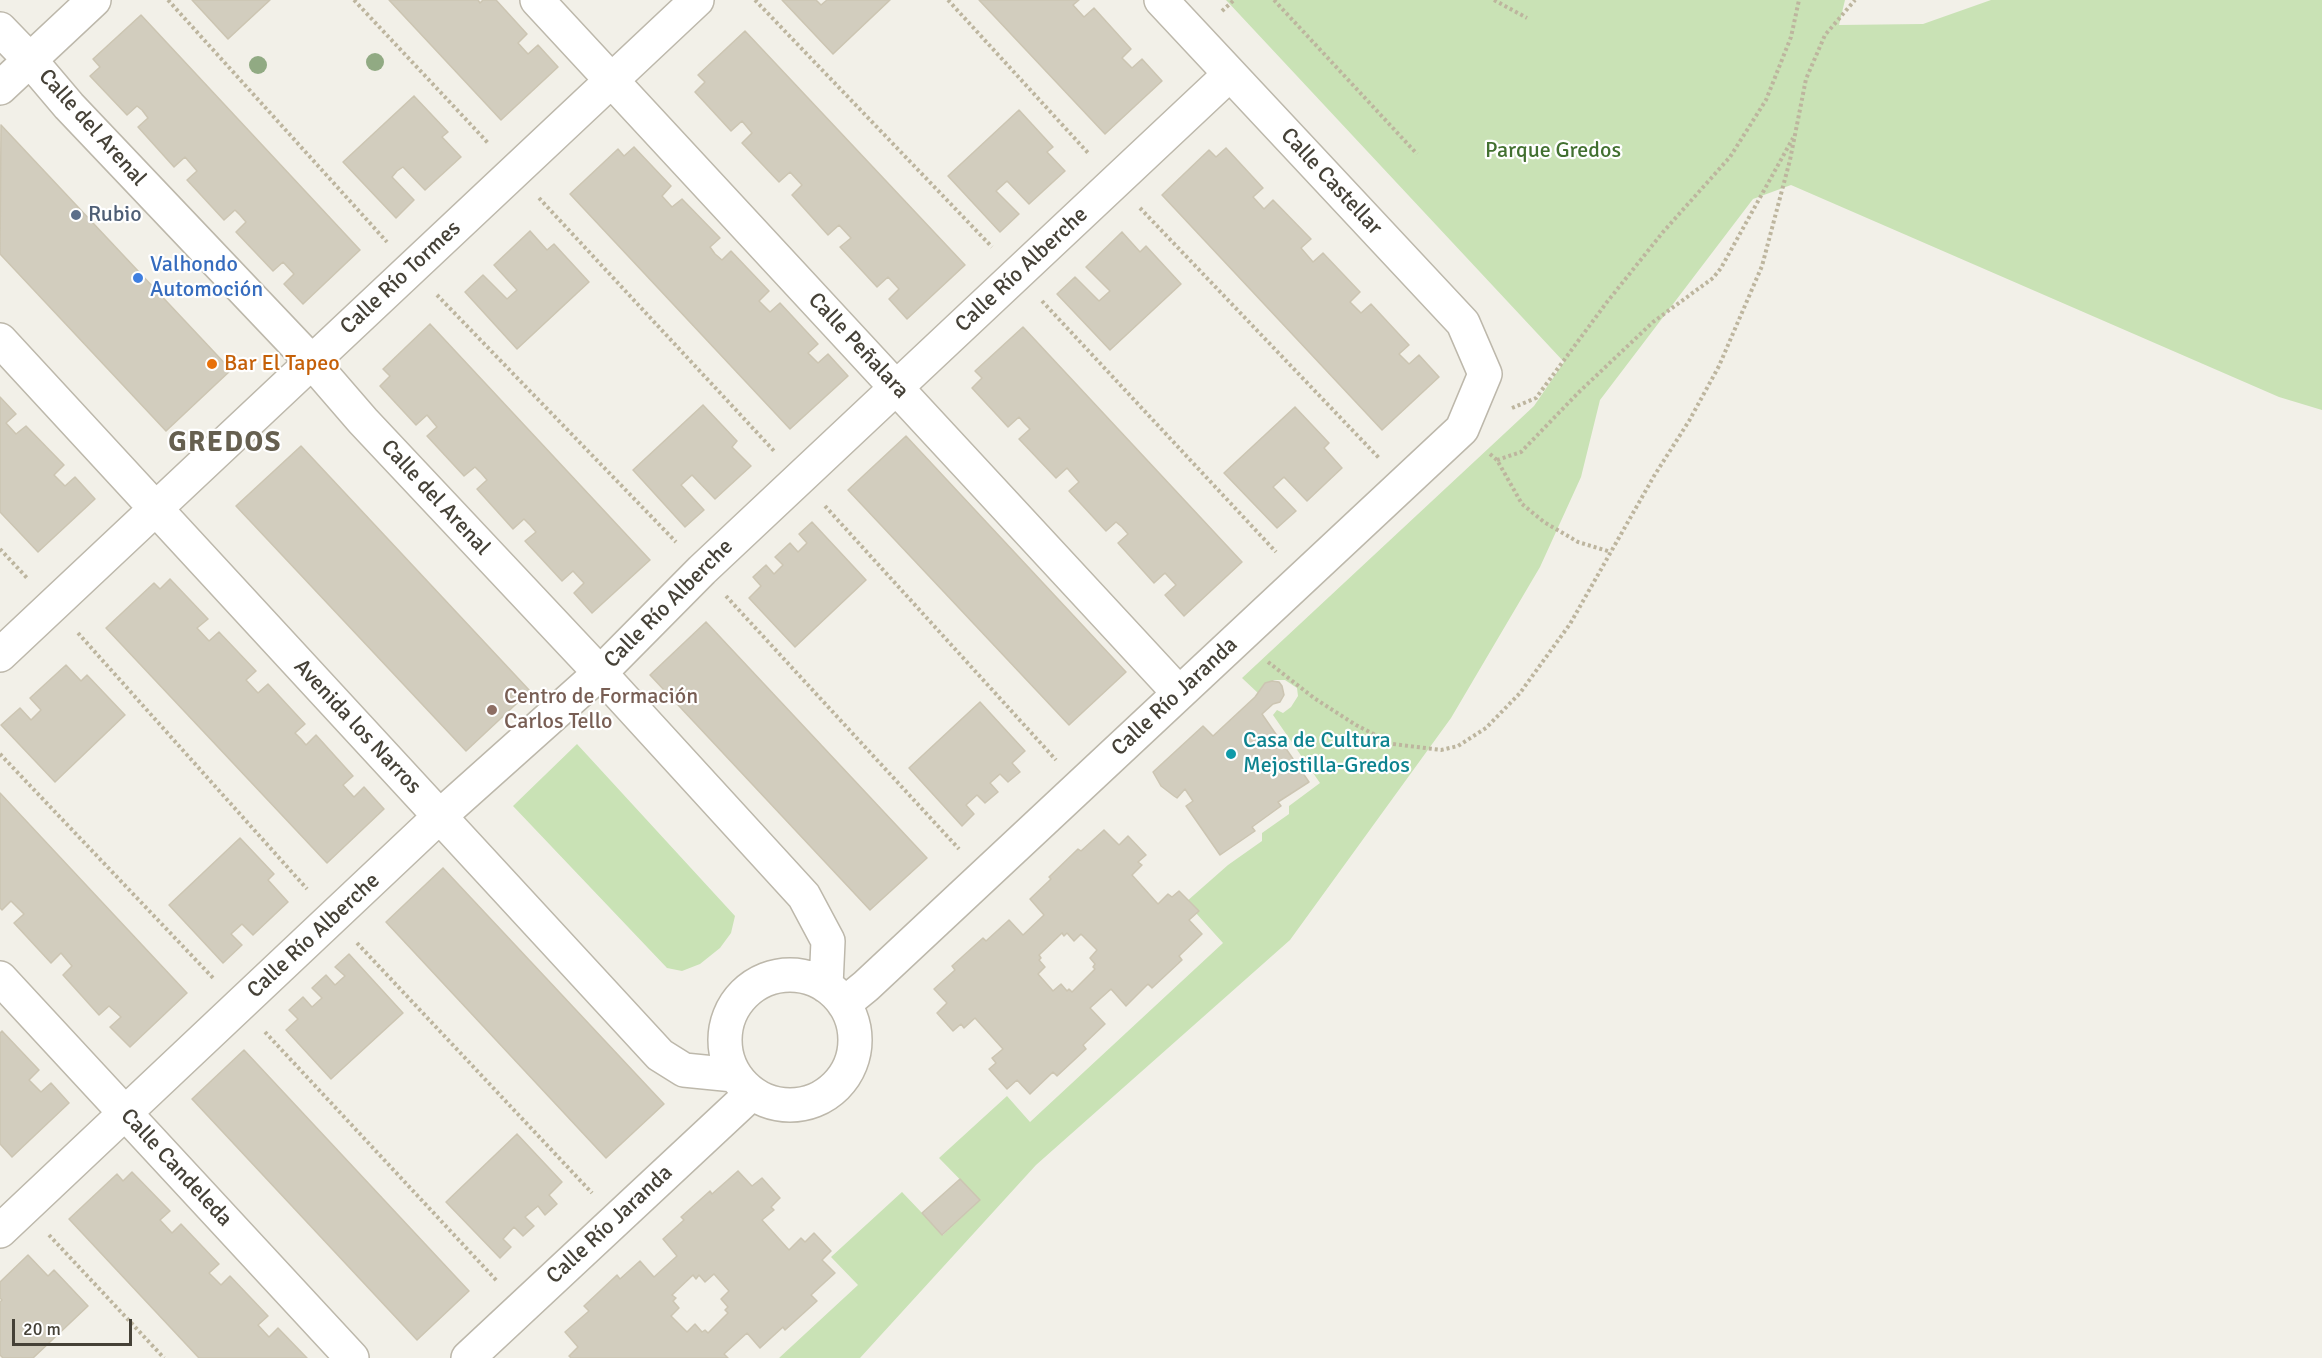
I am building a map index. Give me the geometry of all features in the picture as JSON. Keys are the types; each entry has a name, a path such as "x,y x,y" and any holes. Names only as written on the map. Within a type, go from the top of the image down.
{"street":[{"path":"0,88 94,0"},
{"name":"Calle Peñalara","path":"537,0 1179,693"},
{"name":"Calle Río Tormes","path":"0,655 697,0"},
{"name":"Calle Castellar","path":"1161,0 1463,323 1485,374"},
{"name":"Calle del Arenal","path":"0,30 312,362 363,422 600,673 804,896 828,941 835,995"},
{"name":"Calle Río Alberche","path":"0,1231 440,816 600,673 702,570 1230,74"},
{"name":"Avenida los Narros","path":"0,340 660,1055 684,1070 743,1084"},
{"name":"Calle Río Jaranda","path":"835,995 984,876 1462,429 1485,374"},
{"path":"803,976 835,995 853,1025 855,1047 849,1069 836,1087 817,1100 795,1105 772,1103 743,1084 729,1063 725,1038 730,1014 745,994 766,980 803,976"},
{"name":"Calle Candeleda","path":"0,978 352,1358"},
{"name":"Calle Río Jaranda","path":"468,1358 617,1219 743,1084"}],"path":[{"path":"168,0 411,268 702,570 984,876"},
{"path":"354,0 800,478 1080,786"},
{"path":"948,0 1115,182 1404,483"},
{"path":"1274,0 1417,154"},
{"path":"1494,0 1527,18"},
{"path":"1611,552 1578,542 1544,522 1522,504 1497,460 1462,429 1536,398 1607,302 1663,232 1730,157 1766,100 1791,37 1799,0"},
{"path":"1237,639 1322,704 1393,744 1441,750 1458,746 1486,728 1520,693 1570,624 1719,366 1762,266 1776,217 1806,79 1825,35 1855,0"},
{"path":"1497,460 1521,452 1579,392 1653,322 1713,278 1721,268 1795,135"},
{"path":"0,549 53,605 333,918 617,1219"},
{"path":"24,1208 164,1358"}],"green space":[{"name":"Parque Gredos","path":"1226,0 1845,0 1839,25 1923,24 1991,0 2322,0 2322,410 2279,397 1791,185 1753,199 1600,400 1581,477 1540,567 1451,718 1290,940 1036,1165 860,1358 779,1358 858,1285 831,1257 902,1192 943,1235 980,1200 939,1158 1007,1096 1030,1122 1223,943 1186,902 1228,865 1262,841 1262,833 1289,814 1289,806 1320,783 1273,715 1277,710 1283,713 1291,707 1298,696 1297,688 1285,680 1274,680 1259,694 1242,678 1534,406 1564,362"},
{"path":"577,744 735,916 731,933 720,948 700,964 682,971 667,968 513,806"}],"building":[{"path":"192,0 270,0 228,39"},
{"path":"389,0 478,0 480,3 483,0 496,0 527,34 518,43 528,54 538,45 558,67 501,120"},
{"path":"782,0 816,0 821,5 827,0 890,0 833,54"},
{"path":"979,0 1079,0 1073,5 1084,17 1094,8 1131,49 1122,58 1132,68 1142,59 1162,81 1105,134"},
{"path":"141,15 360,250 303,304 284,284 294,274 283,262 273,271 236,232 246,222 240,215 235,210 224,220 187,180 197,171 185,157 174,167 138,127 148,118 142,110 137,106 127,115 90,76 100,67 93,59"},
{"path":"745,31 965,265 907,319 889,299 899,289 888,277 877,287 840,247 851,238 839,225 828,235 792,195 802,185 790,172 779,182 742,143 752,133 742,121 731,131 695,92 705,82 698,75"},
{"path":"414,96 448,132 442,137 461,157 425,190 403,167 397,171 392,177 414,200 396,218 343,162"},
{"path":"1019,110 1053,147 1047,152 1065,171 1029,204 1007,181 996,191 1019,214 1000,232 948,176"},
{"path":"1,125 231,370 166,431 0,254"},
{"path":"634,147 671,186 662,196 672,207 682,199 720,238 710,247 715,254 722,260 731,251 769,291 759,301 770,312 780,303 818,344 808,353 818,363 828,354 848,376 790,429 570,194 618,149 624,156"},
{"path":"1226,148 1263,188 1253,197 1264,209 1273,200 1311,239 1301,248 1313,262 1323,253 1360,292 1350,302 1361,313 1371,304 1409,345 1399,354 1409,364 1419,355 1439,377 1382,430 1162,195 1209,150 1216,157"},
{"path":"530,231 547,250 554,244 589,282 517,349 465,292 483,275 507,299 517,290 494,265"},
{"path":"1122,232 1140,252 1146,246 1181,284 1110,350 1057,294 1075,277 1099,301 1110,291 1086,267"},
{"path":"430,324 650,560 592,613 574,593 584,583 573,571 562,581 525,541 536,532 530,525 524,519 513,529 477,489 487,480 481,473 475,467 464,476 427,436 437,427 427,415 416,425 380,386 390,376 383,369"},
{"path":"1023,327 1242,562 1184,616 1165,595 1176,585 1165,573 1154,583 1118,543 1128,534 1122,527 1116,522 1106,531 1069,491 1079,482 1067,468 1056,478 1019,439 1030,429 1019,417 1008,427 972,388 982,378 975,371"},
{"path":"0,397 16,414 6,423 16,434 26,426 64,465 54,475 65,486 75,477 95,499 38,552 0,512"},
{"path":"703,405 737,441 732,447 751,466 715,499 692,475 681,485 704,510 685,527 633,470"},
{"path":"1295,407 1329,443 1324,448 1342,468 1307,501 1284,477 1273,487 1296,511 1277,528 1224,473"},
{"path":"906,436 1126,672 1069,725 848,490"},
{"path":"301,446 530,691 466,751 236,506"},
{"path":"812,522 866,580 795,647 749,598 761,586 753,577 766,565 774,574 783,565 775,557 790,543 798,552 807,543 799,534"},
{"path":"170,579 208,619 197,628 209,641 219,632 256,671 246,680 258,693 268,684 305,724 295,733 306,745 316,735 353,776 343,785 354,797 364,787 384,809 327,863 106,628 154,583 160,589"},
{"path":"706,622 927,858 870,910 650,675"},
{"path":"66,665 81,681 87,675 125,715 55,782 1,725 20,708 31,720 41,710 30,698"},
{"name":"Casa de Cultura Mejostilla-Gredos","path":"1279,682 1284,695 1280,702 1273,704 1262,714 1309,782 1278,802 1281,806 1252,827 1255,831 1220,855 1186,806 1193,801 1185,789 1177,798 1161,786 1153,772 1203,726 1213,736 1255,697 1265,683"},
{"path":"980,702 1025,751 1012,763 1020,772 1008,782 1000,774 990,783 998,792 985,803 977,795 966,805 974,814 962,826 909,768"},
{"path":"0,793 187,993 130,1047 110,1027 121,1017 109,1006 99,1015 63,975 72,966 61,953 51,963 14,923 24,914 11,901 2,910 0,908"},
{"path":"1104,830 1119,845 1128,836 1146,855 1138,862 1142,865 1132,875 1158,904 1168,894 1172,897 1179,891 1199,911 1189,920 1202,934 1179,956 1182,960 1152,988 1148,984 1126,1006 1111,989 1090,1008 1105,1024 1083,1045 1086,1049 1057,1076 1053,1072 1030,1094 1017,1080 1007,1089 989,1069 996,1063 992,1058 1003,1049 975,1018 964,1028 961,1024 953,1031 937,1013 947,1003 934,989 955,970 952,966 983,938 986,941 1009,920 1023,935 1044,915 1030,899 1078,849 1081,851","holes":["1062,933 1064,936 1067,933 1074,941 1081,934 1097,950 1090,958 1095,964 1093,967 1095,969 1072,992 1069,989 1067,991 1061,984 1053,991 1038,974 1045,967 1039,960 1041,958 1039,955"]},
{"path":"240,838 274,874 268,880 288,902 253,935 242,924 231,934 242,945 223,963 169,905"},
{"path":"443,868 664,1104 606,1158 386,922"},
{"path":"349,954 403,1013 331,1079 286,1030 298,1019 289,1010 303,997 312,1007 322,998 312,988 326,975 335,985 345,976 335,967"},
{"path":"2,1031 39,1070 29,1080 41,1092 51,1083 69,1103 12,1157 0,1144 0,1033"},
{"path":"244,1050 469,1291 417,1340 192,1099"},
{"path":"517,1134 562,1182 549,1195 557,1204 545,1215 538,1206 525,1217 534,1226 523,1236 514,1227 503,1239 511,1247 500,1258 446,1202"},
{"path":"738,1171 752,1186 762,1178 780,1198 771,1207 774,1210 762,1220 789,1250 801,1238 805,1242 814,1233 831,1251 822,1260 835,1273 811,1295 817,1301 785,1330 783,1327 760,1348 747,1333 724,1354 728,1358 571,1358 569,1356 578,1347 565,1332 589,1311 584,1306 617,1275 620,1279 640,1261 654,1277 677,1256 663,1239 684,1220 681,1217 710,1191 712,1194","holes":["714,1274 729,1291 721,1299 728,1307 725,1310 728,1313 708,1333 705,1330 702,1332 695,1324 687,1332 671,1316 679,1308 673,1301 676,1298 672,1295 693,1275 696,1279 699,1275 705,1282"]},
{"path":"132,1172 170,1211 160,1220 172,1233 181,1224 219,1264 209,1273 221,1285 230,1276 268,1316 258,1325 269,1337 278,1328 307,1358 199,1358 69,1219 117,1174 123,1181"},
{"path":"960,1179 980,1200 942,1235 922,1213"},
{"path":"28,1255 48,1276 54,1270 88,1306 33,1358 3,1358 0,1355 0,1302 2,1300 0,1282"}],"place":[{"name":"Rubio","path":"76,215"},
{"name":"Valhondo Automoción","path":"138,278"},
{"name":"Bar El Tapeo","path":"212,364"},
{"name":"Centro de Formación Carlos Tello","path":"492,710"},
{"name":"Casa de Cultura Mejostilla-Gredos","path":"1231,754"}],"district":[{"name":"GREDOS","path":"225,444"}]}
